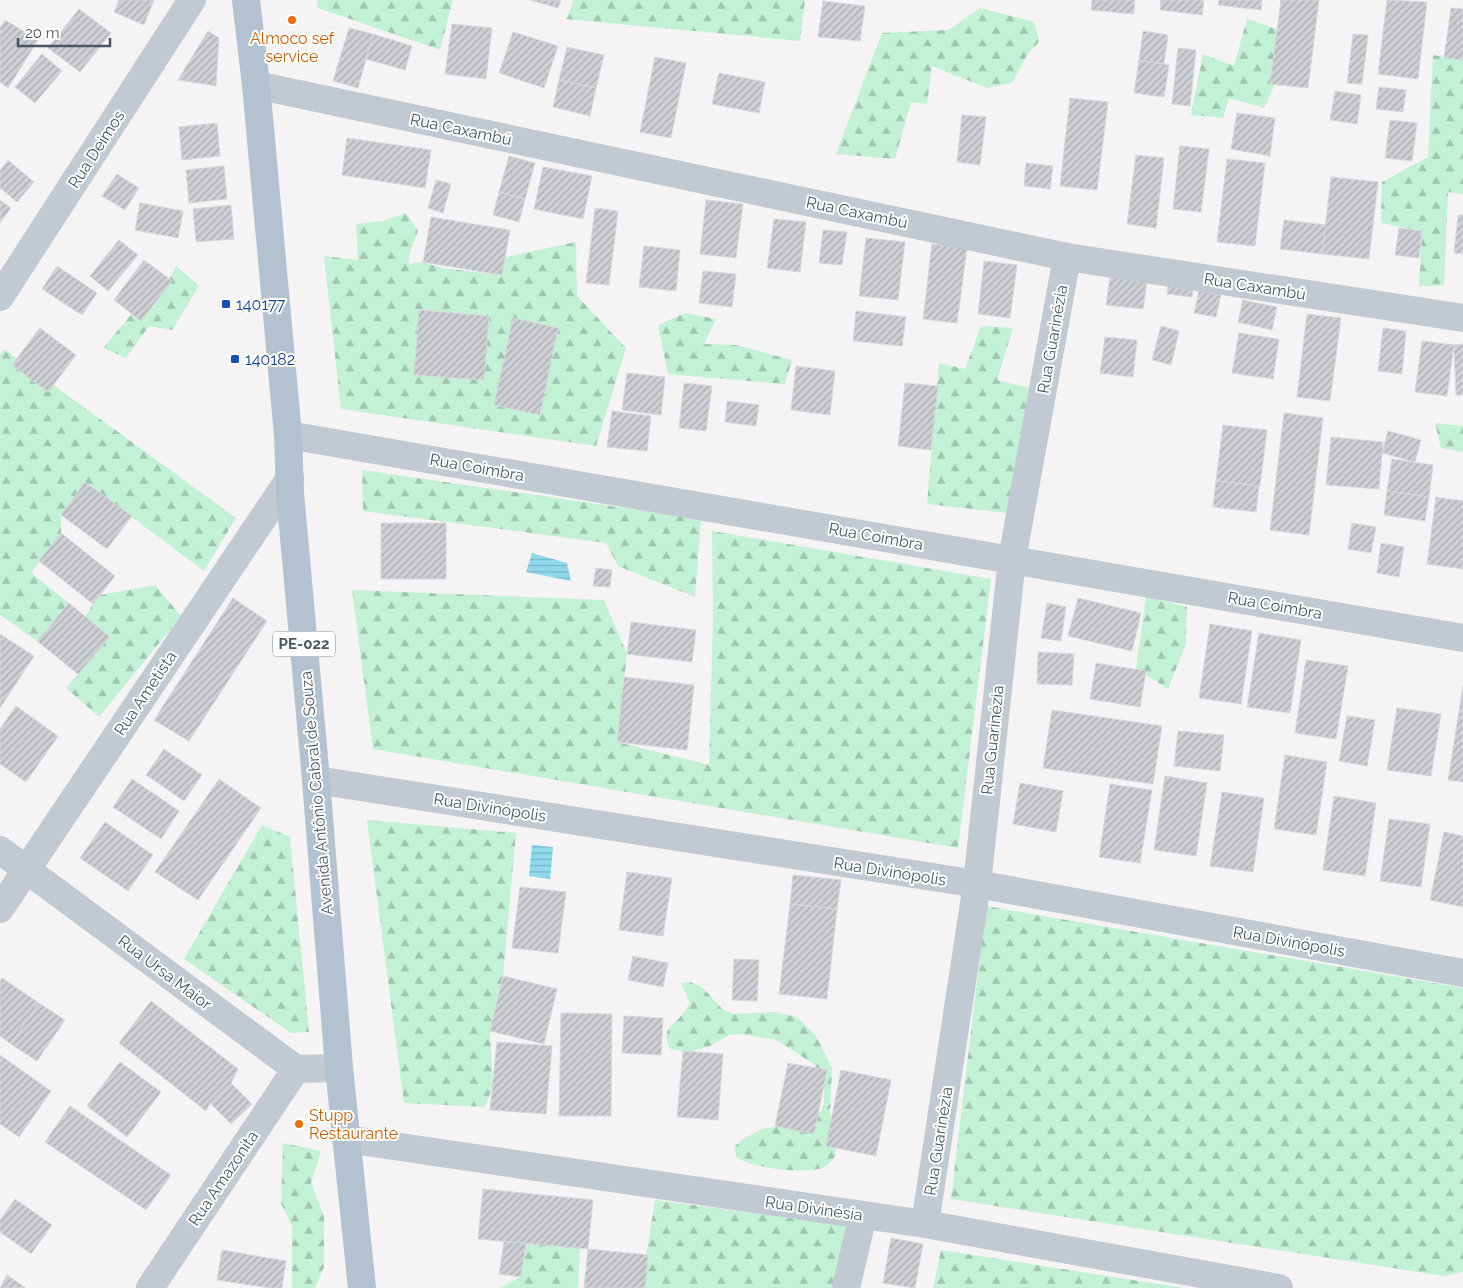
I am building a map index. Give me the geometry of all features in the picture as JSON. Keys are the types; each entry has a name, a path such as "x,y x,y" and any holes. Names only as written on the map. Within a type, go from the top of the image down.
{"main road":[{"name":"Avenida Antônio Cabral de Souza","path":"246,0 256,85 288,435 339,1068 362,1288"}],"street":[{"name":"Rua Deimos","path":"0,297 192,0"},
{"name":"Rua Caxambú","path":"256,85 1067,257 1463,318"},
{"name":"Rua Guarinézia","path":"925,1224 977,884 1012,559 1067,257"},
{"name":"Rua Coimbra","path":"288,435 1463,638"},
{"name":"Rua Ametista","path":"0,909 290,478"},
{"name":"Rua Divinópolis","path":"316,780 977,884 1463,973"},
{"name":"Rua Ursa Maior","path":"0,850 296,1068"},
{"path":"296,1068 339,1068"},
{"name":"Rua Amazonita","path":"150,1288 296,1068"},
{"name":"Rua Divinésia","path":"346,1139 925,1224 1280,1288"},
{"path":"846,1288 863,1215"}],"green space":[{"path":"317,0 453,0 440,50 318,8"},
{"path":"574,0 805,0 800,41 566,19"},
{"path":"980,8 1034,22 1039,42 1027,55 1012,83 987,88 932,66 927,104 911,102 895,159 836,154 882,33 948,30"},
{"path":"1247,19 1277,29 1275,84 1264,108 1229,98 1223,118 1191,115 1203,54 1234,66"},
{"path":"1433,55 1463,60 1463,194 1448,192 1444,286 1419,286 1422,231 1381,223 1382,182 1428,157"},
{"path":"406,213 418,231 408,264 423,262 442,268 501,275 506,257 576,242 577,296 626,348 596,446 341,409 324,256 358,260 356,224 383,221"},
{"path":"176,266 199,286 172,330 149,326 126,358 103,348 136,309 156,303"},
{"path":"685,313 716,319 704,344 736,345 792,360 785,384 668,374 658,325"},
{"path":"981,326 1013,328 997,380 1030,388 1007,513 927,504 939,363 965,369"},
{"path":"4,349 236,518 204,571 85,482 61,515 61,533 31,573 69,603 37,641 0,615 0,355"},
{"path":"1435,423 1463,426 1463,452 1441,448"},
{"path":"362,470 701,519 695,597 618,566 606,543 363,511"},
{"path":"712,531 991,579 958,848 373,749 352,590 604,600 627,654 617,742 709,765 713,617"},
{"path":"155,585 181,616 99,717 66,688 109,637 83,621 101,595"},
{"path":"1146,596 1187,607 1186,644 1168,689 1136,669"},
{"path":"367,820 516,833 503,976 490,1031 493,1086 485,1107 404,1103"},
{"path":"262,825 290,837 309,1032 291,1033 184,959"},
{"path":"986,906 1463,988 1463,1272 1444,1276 951,1199"},
{"path":"690,982 702,987 723,1010 733,1014 775,1012 797,1017 816,1036 832,1068 830,1113 836,1155 826,1166 810,1170 788,1170 752,1164 736,1157 735,1146 743,1139 762,1129 809,1121 819,1114 824,1104 824,1083 814,1064 776,1040 741,1034 729,1035 710,1046 689,1052 670,1049 667,1042 667,1032 685,1011 690,1002 681,983"},
{"path":"283,1143 321,1151 311,1183 324,1216 324,1267 315,1288 292,1288 292,1226 281,1203"},
{"path":"655,1200 849,1226 832,1288 641,1288"},
{"path":"526,1243 580,1248 578,1288 499,1288 521,1277"},
{"path":"941,1250 1184,1288 933,1288"}],"water":[{"path":"532,553 567,563 571,581 526,572"},
{"path":"532,845 553,847 550,879 529,876"}],"building":[{"path":"119,0 154,0 144,25 114,12"},
{"path":"530,0 561,0 558,8"},
{"path":"1092,0 1135,0 1134,14 1091,10"},
{"path":"1161,0 1204,0 1202,15 1160,10"},
{"path":"1219,0 1262,0 1261,10 1218,5"},
{"path":"1281,0 1319,0 1308,88 1270,84"},
{"path":"1387,0 1427,2 1418,79 1378,74"},
{"path":"823,1 865,6 860,41 818,37"},
{"path":"1451,8 1463,9 1463,60 1444,58"},
{"path":"79,9 111,33 80,72 48,48"},
{"path":"5,20 38,40 8,88 0,82 0,28"},
{"path":"452,24 492,28 486,79 445,74"},
{"path":"349,28 373,34 358,88 333,81"},
{"path":"208,31 219,38 216,86 178,80"},
{"path":"1143,31 1168,35 1164,64 1139,60"},
{"path":"513,32 558,46 544,88 499,73"},
{"path":"373,34 412,46 405,70 366,59"},
{"path":"1353,34 1368,35 1362,84 1347,83"},
{"path":"567,47 604,55 596,88 559,80"},
{"path":"1178,48 1196,50 1190,106 1172,104"},
{"path":"42,54 62,71 35,103 15,87"},
{"path":"655,57 686,63 671,138 640,132"},
{"path":"1139,60 1169,65 1164,97 1134,93"},
{"path":"719,73 765,82 759,113 712,104"},
{"path":"559,80 596,88 590,116 553,107"},
{"path":"1379,87 1406,90 1403,112 1376,109"},
{"path":"1335,91 1361,95 1357,124 1330,120"},
{"path":"1070,98 1108,102 1097,190 1060,186"},
{"path":"1237,113 1275,118 1270,156 1231,149"},
{"path":"962,115 986,117 980,165 957,162"},
{"path":"1390,120 1417,123 1412,161 1385,158"},
{"path":"217,123 220,156 182,160 179,127"},
{"path":"347,138 431,150 425,188 342,175"},
{"path":"1180,146 1209,149 1201,212 1173,209"},
{"path":"1136,155 1164,158 1156,228 1127,224"},
{"path":"509,156 535,163 525,199 499,192"},
{"path":"1227,159 1265,163 1255,246 1217,242"},
{"path":"8,160 34,182 17,202 0,188 0,170"},
{"path":"1026,163 1053,166 1050,189 1024,186"},
{"path":"224,166 227,199 189,203 186,170"},
{"path":"543,167 592,176 583,219 534,209"},
{"path":"117,174 139,188 125,210 102,196"},
{"path":"1331,177 1378,182 1369,259 1322,254"},
{"path":"436,180 451,184 443,213 428,208"},
{"path":"499,192 525,199 519,222 493,215"},
{"path":"0,200 11,208 0,223"},
{"path":"706,200 743,204 736,258 700,254"},
{"path":"140,203 183,211 178,238 135,230"},
{"path":"231,205 234,239 196,242 193,209"},
{"path":"595,208 618,211 609,285 586,283"},
{"path":"1458,215 1463,215 1463,254 1454,253"},
{"path":"431,217 510,230 502,275 423,262"},
{"path":"774,219 806,222 800,272 767,268"},
{"path":"1284,220 1326,225 1322,254 1280,249"},
{"path":"1399,228 1422,231 1419,258 1395,255"},
{"path":"823,230 847,232 842,265 819,263"},
{"path":"866,238 905,242 898,300 859,296"},
{"path":"119,240 138,255 108,291 90,276"},
{"path":"932,244 967,248 957,323 923,319"},
{"path":"644,246 680,250 676,291 639,287"},
{"path":"144,260 172,281 141,321 114,300"},
{"path":"984,261 1017,265 1010,318 978,314"},
{"path":"57,266 97,293 82,315 42,289"},
{"path":"703,271 736,274 732,307 699,303"},
{"path":"1110,277 1147,281 1143,309 1106,305"},
{"path":"1168,282 1193,285 1192,297 1167,294"},
{"path":"1199,291 1221,295 1216,317 1194,313"},
{"path":"1243,300 1277,307 1272,330 1238,322"},
{"path":"419,310 489,316 484,380 414,375"},
{"path":"856,311 906,317 902,346 853,341"},
{"path":"1307,314 1341,318 1330,401 1297,397"},
{"path":"513,318 558,328 540,415 494,405"},
{"path":"1161,326 1179,331 1171,365 1152,360"},
{"path":"40,328 76,355 48,392 12,365"},
{"path":"1383,328 1406,331 1402,374 1378,371"},
{"path":"1239,333 1279,339 1273,379 1232,373"},
{"path":"1105,337 1137,340 1133,377 1100,373"},
{"path":"1422,341 1454,345 1447,396 1415,392"},
{"path":"1463,344 1463,395 1456,395 1454,345"},
{"path":"796,366 835,371 830,415 791,410"},
{"path":"627,373 665,377 661,415 622,410"},
{"path":"684,383 712,386 706,431 679,428"},
{"path":"905,383 938,386 931,450 898,446"},
{"path":"727,401 759,405 756,426 725,422"},
{"path":"612,411 651,416 647,451 607,447"},
{"path":"1284,413 1323,418 1309,535 1270,530"},
{"path":"1223,425 1267,430 1260,486 1216,481"},
{"path":"1388,431 1421,440 1415,462 1382,453"},
{"path":"1331,437 1383,442 1379,489 1326,485"},
{"path":"1392,459 1433,465 1429,497 1387,491"},
{"path":"1216,481 1259,486 1256,512 1213,507"},
{"path":"85,482 132,516 107,549 61,515"},
{"path":"1387,491 1429,497 1425,521 1384,515"},
{"path":"1436,497 1463,501 1463,569 1427,564"},
{"path":"381,523 446,523 446,579 381,579"},
{"path":"1352,523 1376,527 1371,553 1348,549"},
{"path":"61,533 115,576 93,604 39,561"},
{"path":"1381,543 1404,547 1399,577 1377,573"},
{"path":"596,568 612,570 610,587 593,586"},
{"path":"233,598 267,621 189,741 154,720"},
{"path":"1078,598 1141,613 1132,651 1068,636"},
{"path":"69,603 110,637 78,674 37,641"},
{"path":"1047,603 1066,607 1061,641 1041,638"},
{"path":"631,622 696,630 692,662 627,654"},
{"path":"1210,624 1252,631 1241,704 1199,698"},
{"path":"1259,633 1301,640 1290,713 1247,707"},
{"path":"0,634 34,656 0,708"},
{"path":"1038,652 1074,654 1072,685 1037,684"},
{"path":"1306,660 1348,666 1336,739 1295,733"},
{"path":"1096,663 1146,671 1140,707 1090,699"},
{"path":"624,677 694,685 687,750 617,742"},
{"path":"1463,686 1463,782 1448,780"},
{"path":"16,706 58,736 26,782 0,764 0,729"},
{"path":"1397,708 1441,714 1431,776 1387,770"},
{"path":"1052,710 1162,726 1153,784 1043,768"},
{"path":"1347,716 1375,720 1367,766 1339,761"},
{"path":"1178,731 1224,735 1220,771 1174,766"},
{"path":"164,749 202,775 184,801 146,775"},
{"path":"1285,755 1327,762 1316,835 1274,829"},
{"path":"1165,776 1207,783 1196,856 1154,850"},
{"path":"132,779 179,811 161,839 113,807"},
{"path":"219,779 261,808 198,900 155,872"},
{"path":"1020,783 1063,791 1056,832 1013,824"},
{"path":"1110,784 1152,790 1140,863 1099,857"},
{"path":"1222,792 1264,798 1253,872 1210,866"},
{"path":"1334,796 1376,803 1365,876 1323,870"},
{"path":"1389,819 1430,824 1421,887 1380,881"},
{"path":"105,822 153,855 128,891 80,858"},
{"path":"1444,832 1463,836 1463,907 1430,900"},
{"path":"627,872 672,878 663,936 619,930"},
{"path":"793,875 841,880 837,909 790,904"},
{"path":"520,887 566,892 558,953 512,948"},
{"path":"790,904 837,909 827,999 779,994"},
{"path":"633,956 668,963 663,987 628,980"},
{"path":"734,959 759,960 757,1001 732,1000"},
{"path":"503,976 557,989 544,1044 490,1031"},
{"path":"2,978 39,1003 11,1044 0,1036 0,982"},
{"path":"151,1001 238,1069 231,1083 210,1103 206,1111 119,1043"},
{"path":"39,1003 65,1020 37,1061 11,1044"},
{"path":"561,1013 612,1014 611,1116 559,1116"},
{"path":"624,1016 663,1018 661,1055 622,1053"},
{"path":"497,1042 552,1046 546,1114 490,1110"},
{"path":"683,1051 723,1054 718,1120 677,1117"},
{"path":"0,1055 51,1091 19,1137 0,1124"},
{"path":"120,1062 161,1092 127,1137 87,1106"},
{"path":"788,1063 827,1070 814,1134 775,1126"},
{"path":"841,1070 891,1080 876,1156 826,1146"},
{"path":"231,1083 252,1104 231,1124 210,1103"},
{"path":"70,1106 171,1175 146,1210 45,1142"},
{"path":"483,1189 593,1200 588,1249 478,1239"},
{"path":"15,1199 52,1225 31,1254 0,1232 0,1220"},
{"path":"891,1238 923,1244 915,1288 883,1283"},
{"path":"504,1242 526,1243 521,1277 499,1274"},
{"path":"588,1249 648,1255 645,1288 584,1288"},
{"path":"222,1250 286,1261 282,1288 217,1280"},
{"path":"7,1275 26,1288 0,1288"}],"place":[{"name":"Almoco sef service","path":"292,20"},
{"name":"140177","path":"226,304"},
{"name":"140182","path":"235,359"},
{"name":"Stupp Restaurante","path":"299,1124"}]}
